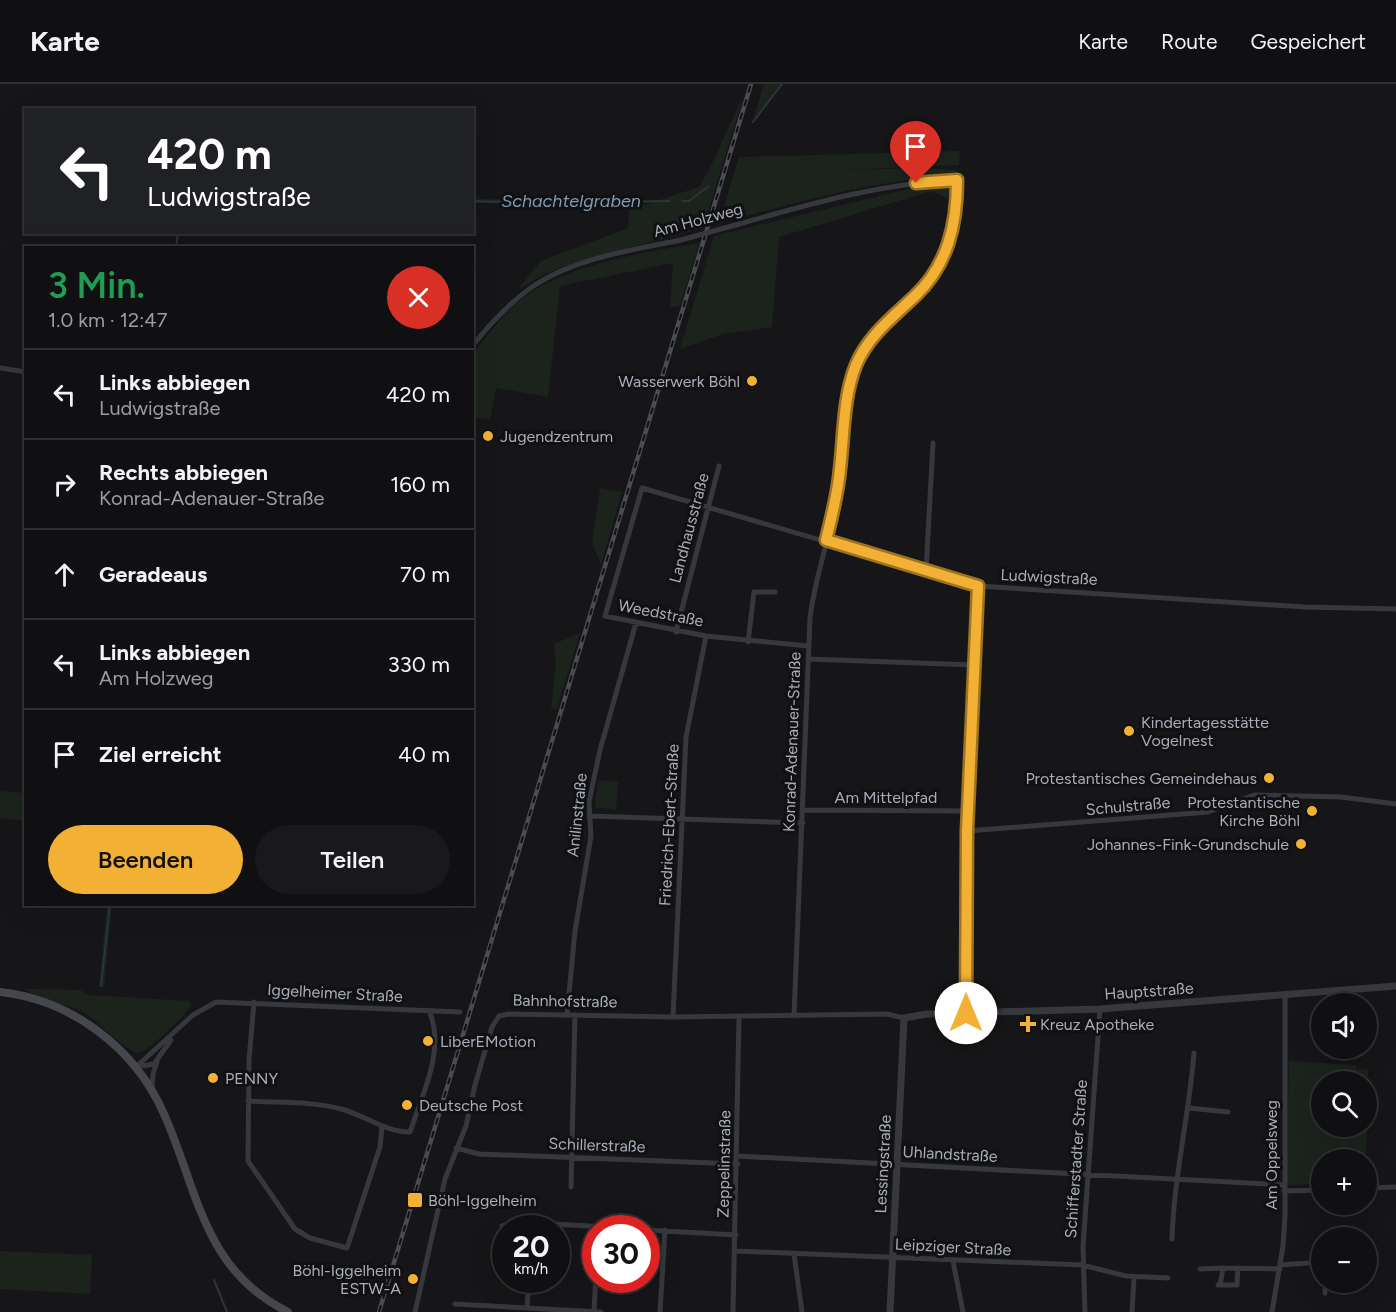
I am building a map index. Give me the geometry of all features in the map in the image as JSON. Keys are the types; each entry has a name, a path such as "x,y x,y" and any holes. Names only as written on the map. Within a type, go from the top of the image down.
{"main road":[{"path":"0,992 39,1000 82,1020 111,1041 136,1067 152,1089 170,1127 195,1204 215,1245 252,1288 288,1312"}],"street":[{"name":"Am Holzweg","path":"474,344 507,307 546,278 596,260 873,191 957,180"},
{"name":"Konrad-Adenauer-Straße","path":"794,1016 808,646 814,590 836,504 847,400 857,363 878,330 927,284 941,262 954,227 957,180"},
{"path":"0,368 24,372"},
{"path":"926,571 933,443"},
{"name":"Landhausstraße","path":"676,632 719,466"},
{"name":"Ludwigstraße","path":"642,488 978,586 1305,607 1396,609"},
{"name":"Weedstraße","path":"642,488 605,616 676,632 748,642 808,646"},
{"path":"966,1013 967,831 978,586"},
{"path":"748,642 753,592 775,592"},
{"name":"Anilinstraße","path":"567,1015 575,931 591,836 589,816 600,750 636,623"},
{"name":"Friedrich-Ebert-Straße","path":"672,1017 686,737 706,636"},
{"path":"808,659 974,665"},
{"name":"Schulstraße","path":"967,831 1208,812 1254,795 1341,797 1396,804"},
{"name":"Am Mittelpfad","path":"803,810 968,811"},
{"path":"589,816 682,817 802,823"},
{"name":"Hauptstraße","path":"904,1018 927,1014 1100,1009 1396,986"},
{"name":"Am Oppelsweg","path":"1272,1312 1284,1231 1285,996"},
{"name":"Iggelheimer Straße","path":"175,1034 193,1015 209,1005 224,1001 460,1012"},
{"path":"254,1002 247,1148 252,1170 295,1229 310,1239 347,1248 380,1147 382,1127"},
{"name":"Schifferstadter Straße","path":"1085,1312 1082,1265 1100,1009"},
{"path":"248,1101 338,1108 382,1127 399,1132 410,1132 435,1050 435,1027 429,1011"},
{"name":"Bahnhofstraße","path":"415,1312 443,1188 466,1126 473,1090 496,1019 509,1014 739,1017 887,1014 904,1018"},
{"path":"571,1187 575,1015"},
{"name":"Zeppelinstraße","path":"734,1312 739,1017"},
{"name":"Lessingstraße","path":"890,1312 904,1018"},
{"path":"136,1067 175,1034"},
{"path":"152,1089 153,1074 158,1060 175,1034"},
{"path":"1172,1239 1175,1179 1189,1108 1194,1053"},
{"path":"136,1067 147,1067 158,1060"},
{"path":"1189,1108 1228,1112"},
{"name":"Schillerstraße","path":"456,1148 479,1154 738,1164"},
{"name":"Uhlandstraße","path":"738,1156 1175,1179 1311,1189"},
{"path":"1377,1188 1396,1187"},
{"path":"660,1230 736,1235"},
{"path":"660,1312 665,1230"},
{"name":"Leipziger Straße","path":"736,1251 1082,1265 1134,1277 1168,1278"},
{"path":"794,1254 802,1312"},
{"path":"953,1261 963,1312"},
{"path":"1200,1269 1280,1267 1311,1263"},
{"path":"1222,1268 1219,1285 1237,1285 1238,1268"},
{"path":"1132,1312 1134,1277"},
{"path":"527,1308 528,1293"},
{"path":"594,1312 595,1293"},
{"path":"455,1304 601,1312"}],"shaded area":[{"path":"764,84 784,84 753,120"},
{"path":"745,92 703,228 583,260 547,273 518,289 541,261 628,228 629,210 699,187"},
{"path":"960,151 959,165 820,171 913,168 955,170 957,173 955,176 866,187 719,223 739,157"},
{"path":"941,184 948,186 951,190 952,195 948,199 928,192 779,237 772,327 723,334 680,349 714,236 900,191"},
{"path":"474,199 636,201 633,206 474,203"},
{"path":"700,243 680,306 670,307 673,263 560,286 548,397 496,388 490,420 474,417 474,351 516,304 542,286 562,276 608,261"},
{"path":"600,488 622,492 601,565 592,543"},
{"path":"580,633 557,709 551,708 556,664 554,644"},
{"path":"598,780 618,782 616,810 595,807"},
{"path":"0,791 24,793 24,821 0,818"},
{"path":"107,906 112,906 104,987 99,987"},
{"path":"25,989 80,990 89,995 189,1001 191,1005 167,1032 150,1047 138,1053 121,1043 88,1015"},
{"path":"1289,1061 1356,1065 1356,1070 1368,1069 1368,1071 1311,1071 1311,1137 1366,1137 1366,1149 1311,1149 1311,1184 1286,1185"},
{"path":"0,1251 92,1255 90,1294 0,1289"}],"waterway":[{"name":"Schachtelgraben","path":"753,122 782,84"},
{"name":"Schachtelgraben","path":"682,201 689,201 709,186"},
{"name":"Schachtelgraben","path":"474,201 537,203 670,201"},
{"name":"Schachtelgraben","path":"176,246 178,234"},
{"name":"Schachtelgraben","path":"101,986 110,906"},
{"path":"214,1280 227,1312"}],"railway":[{"path":"379,1312 751,84"}],"place":[{"name":"Wasserwerk Böhl","path":"752,381"},
{"name":"Jugendzentrum","path":"488,436"},
{"name":"Kindertagesstätte Vogelnest","path":"1129,731"},
{"name":"Protestantisches Gemeindehaus","path":"1269,778"},
{"name":"Protestantische Kirche Böhl","path":"1312,811"},
{"name":"Johannes-Fink-Grundschule","path":"1301,844"},
{"name":"Kreuz Apotheke","path":"1028,1024"},
{"name":"LiberEMotion","path":"428,1041"},
{"name":"PENNY","path":"213,1078"},
{"name":"Deutsche Post","path":"407,1105"},
{"name":"Böhl-Iggelheim","path":"415,1200"},
{"name":"Böhl-Iggelheim ESTW-A","path":"413,1279"}],"route":[{"path":"916,183 957,180 954,227 946,252 934,274 916,295 878,330 862,352 852,374 836,504 826,540 978,586 967,831 966,1013"}]}
